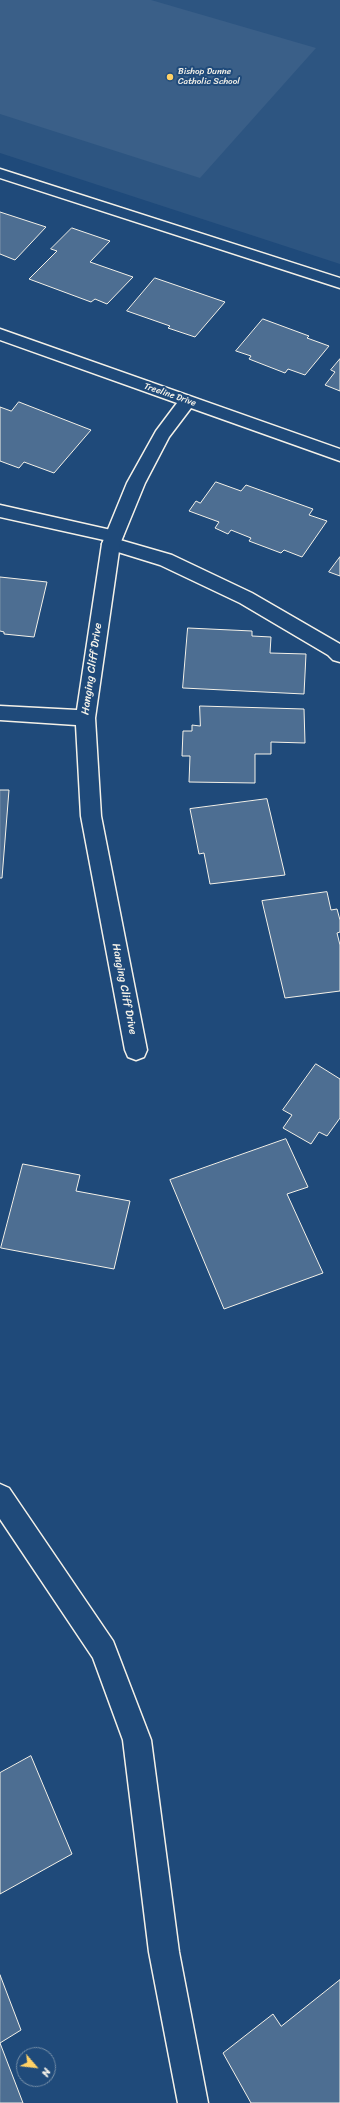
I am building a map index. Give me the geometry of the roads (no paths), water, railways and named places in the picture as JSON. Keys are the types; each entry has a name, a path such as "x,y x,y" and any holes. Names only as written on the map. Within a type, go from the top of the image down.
{"street":[{"path":"0,174 340,283"},
{"name":"Treeline Drive","path":"0,334 340,455"},
{"name":"Hanging Cliff Drive","path":"136,1050 91,816 85,718 113,540 136,483 162,435 187,401"},
{"path":"0,511 113,540 166,560 246,598 335,650 340,655"},
{"path":"0,713 85,718"},
{"path":"0,1496 104,1650 137,1740 164,1952 193,2103"}],"place":[{"name":"Bishop Dunne Catholic School","path":"170,77"}]}
